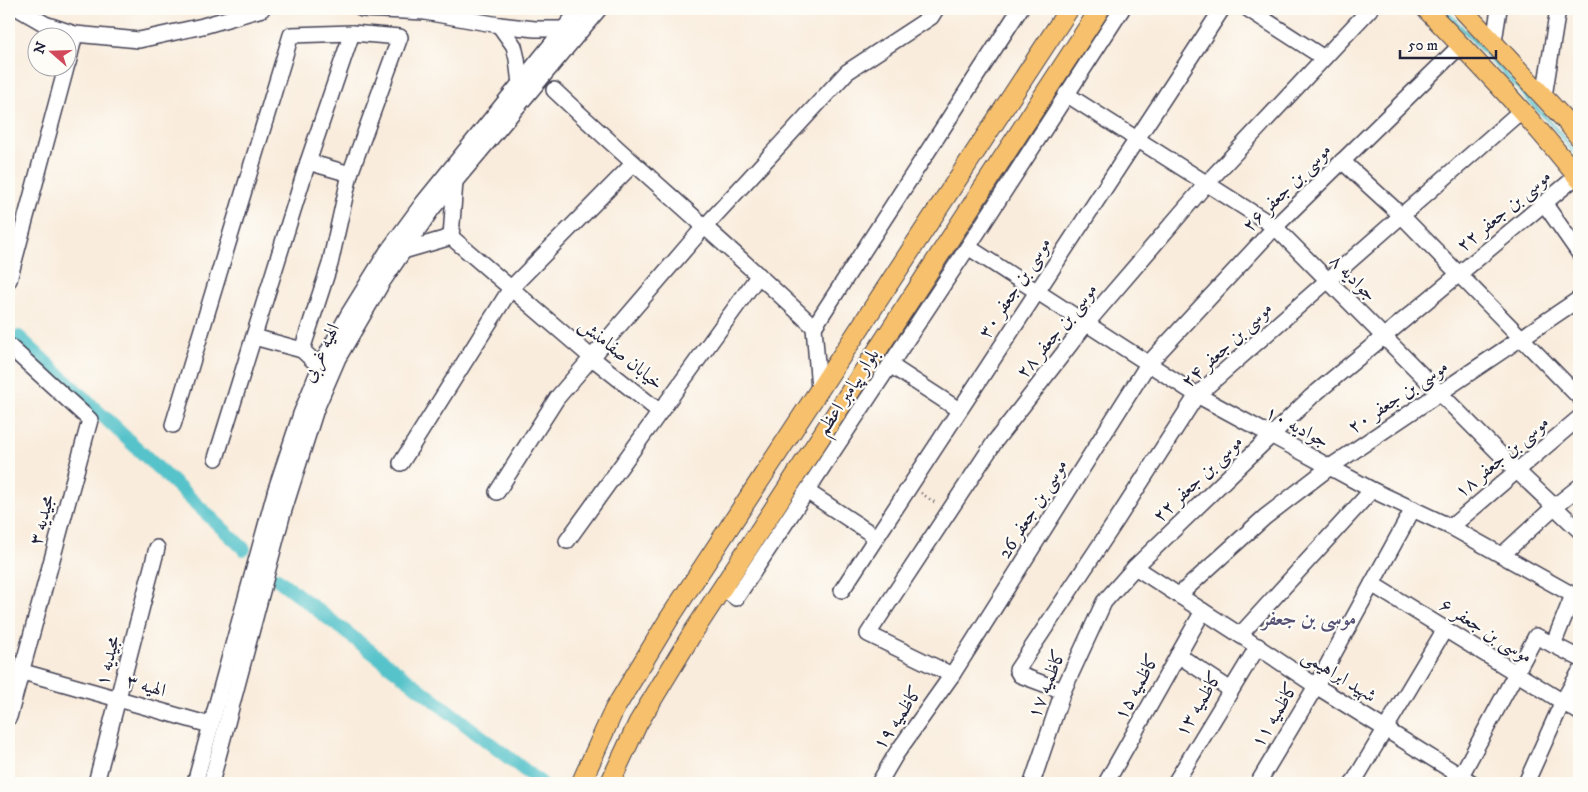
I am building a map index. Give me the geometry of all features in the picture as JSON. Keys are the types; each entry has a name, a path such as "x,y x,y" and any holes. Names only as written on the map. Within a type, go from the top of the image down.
{"main road":[{"name":"بلوار پیامبر اعظم","path":"581,783 614,710 664,628 1068,9"},
{"name":"بلوار پیامبر اعظم","path":"610,783 638,723 722,588 1100,9"},
{"path":"1426,9 1522,110 1578,178"},
{"path":"1462,9 1544,96 1579,137"}],"street":[{"path":"18,9 45,24 57,28"},
{"path":"78,34 139,40 203,26 262,9"},
{"path":"362,9 425,10 499,25 535,29 564,29"},
{"name":"الهیه غربی","path":"195,783 276,490 301,414 320,367 348,315 387,252 423,202 580,9"},
{"name":"الهیه غربی","path":"211,783 282,516 316,409 338,358 383,281 432,209 599,9"},
{"path":"497,492 557,398 704,228 847,72 931,17 936,9"},
{"path":"819,389 814,327 1020,9"},
{"path":"722,588 736,598 808,492 1122,9"},
{"name":"موسی بن جعفر ۳۰","path":"842,590 1222,9"},
{"path":"1248,9 1324,58"},
{"name":"موسی بن جعفر ۲۸","path":"952,675 868,634 996,440 1086,324 1207,183 1370,9"},
{"path":"1494,42 1499,9"},
{"path":"1544,96 1558,9"},
{"path":"499,25 514,46 520,84"},
{"path":"216,458 308,162 352,34"},
{"path":"173,426 291,35 352,34 400,37 350,174 330,264 302,350"},
{"name":"موسی بن جعفر ۲۶","path":"1148,364 1275,227 1461,44"},
{"path":"9,280 63,78"},
{"path":"554,90 814,327"},
{"name":"جوادیه ۸","path":"1066,94 1275,227 1517,471 1579,530"},
{"name":"موسی بن جعفر ۲۴","path":"1063,690 1020,675 1017,670 1116,521 1196,395 1522,110"},
{"path":"1342,161 1402,216 1579,397"},
{"path":"308,162 350,174"},
{"path":"401,463 511,288 633,164"},
{"name":"موسی بن جعفر ۲۲","path":"1104,602 1135,567 1311,397 1544,203 1578,178"},
{"path":"403,251 451,236 455,182"},
{"path":"1544,203 1579,253"},
{"name":"خیابان صفامنش","path":"451,236 591,357 660,412 759,275"},
{"name":"جوادیه ۱۰","path":"968,247 1036,293 1196,395 1372,490 1451,527 1573,595 1553,644"},
{"name":"موسی بن جعفر ۲۰","path":"1179,595 1265,517 1330,467 1579,299"},
{"path":"254,337 302,350 320,367"},
{"name":"مجیدیه ۳","path":"9,346 90,420 15,671 9,717"},
{"name":"موسی بن جعفر 26","path":"952,675 1148,364"},
{"path":"890,365 959,410"},
{"path":"567,541 660,412"},
{"name":"موسی بن جعفر ۱۸","path":"1451,527 1579,418"},
{"path":"1502,555 1555,506 1579,487"},
{"path":"1240,635 1372,490"},
{"path":"808,492 876,537"},
{"name":"کاظمیه ۱۱","path":"1258,783 1316,686 1414,509"},
{"name":"مجیدیه ۱","path":"96,783 157,548"},
{"name":"شهید ابراهیمی","path":"1135,567 1258,646 1316,686 1386,728 1464,781"},
{"name":"موسی بن جعفر ۶","path":"1372,584 1579,712"},
{"name":"کاظمیه ۱۷","path":"1032,783 1063,690 1104,602"},
{"name":"کاظمیه ۱۵","path":"1106,783 1203,610"},
{"path":"1353,783 1445,629"},
{"path":"1464,781 1536,636 1579,658"},
{"name":"کاظمیه ۱۳","path":"1175,783 1258,646"},
{"path":"1178,655 1231,690"},
{"name":"الهیه ۳","path":"15,671 210,725"},
{"path":"1526,783 1562,701 1579,673"},
{"name":"کاظمیه ۱۹","path":"879,783 896,754 952,675"}],"path":[{"path":"910,486 949,512"}],"waterway":[{"path":"1444,9 1556,129 1579,159"},
{"path":"19,337 244,549"},
{"path":"276,578 540,782"}],"district":[{"name":"موسی بن جعفر","path":"1309,619"}]}
